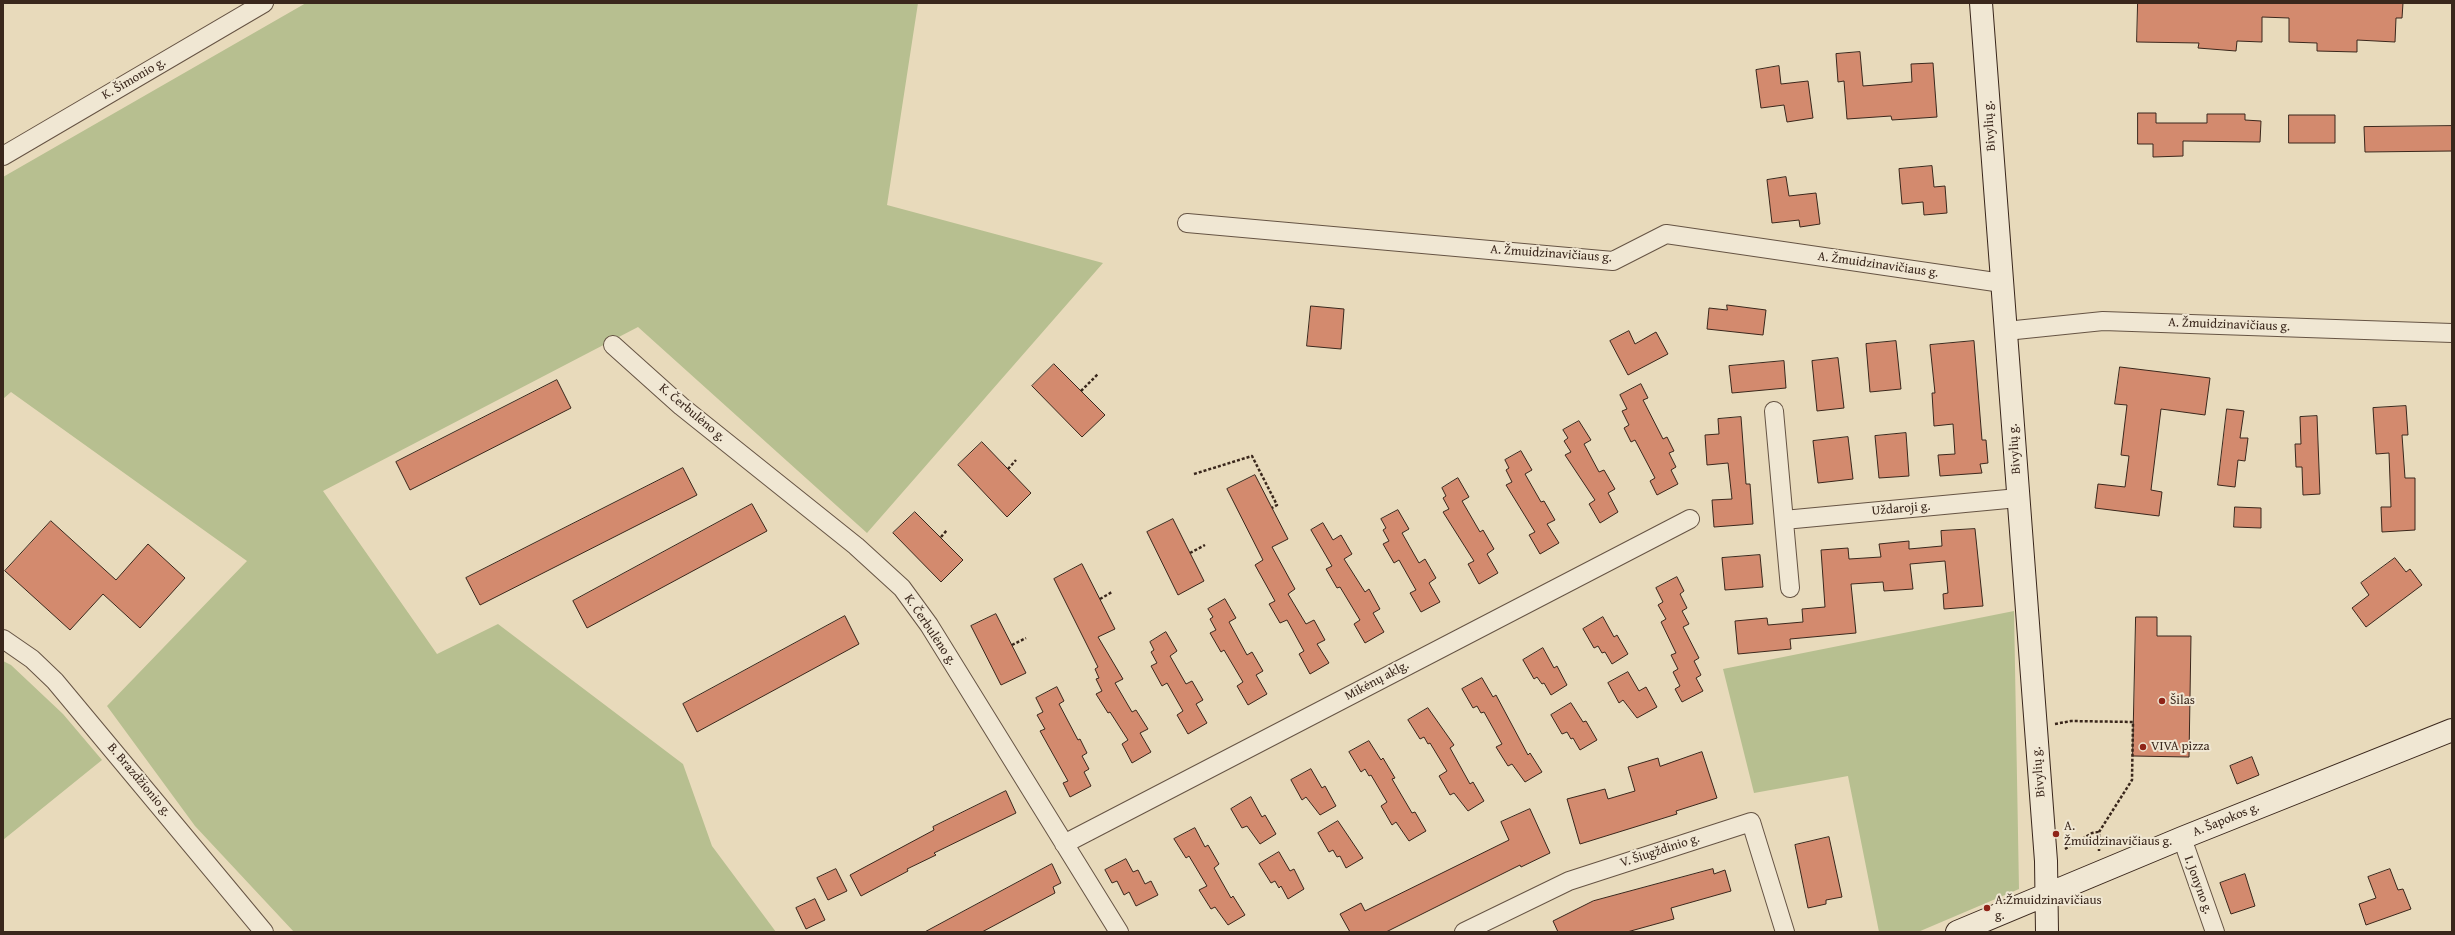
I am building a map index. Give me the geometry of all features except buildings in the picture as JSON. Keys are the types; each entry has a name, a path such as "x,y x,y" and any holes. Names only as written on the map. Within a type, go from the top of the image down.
{"street":[{"name":"K. Šimonio g.","path":"3,156 264,3"},
{"name":"Bivylių g.","path":"1981,3 2046,861 2048,932"},
{"name":"A. Žmuidzinavičiaus g.","path":"1187,223 1613,261 1666,234 2002,283"},
{"name":"A. Žmuidzinavičiaus g.","path":"2006,331 2103,320 2452,333"},
{"name":"K. Čerbulėno g.","path":"613,345 681,406 856,546 902,588 930,625 1119,932"},
{"path":"1774,411 1790,588"},
{"name":"Uždaroji g.","path":"1784,520 2018,498"},
{"name":"Mikėnų aklg.","path":"1064,844 1690,519"},
{"name":"B. Brazdžionio g.","path":"3,639 32,659 55,681 264,932"},
{"name":"A. Šapokos g.","path":"1957,932 2182,838 2452,730"},
{"name":"V. Šiugždinio g.","path":"1464,932 1569,881 1751,822 1785,932"},
{"name":"I. Jonyno g.","path":"2182,838 2215,932"}],"path":[{"path":"1081,391 1098,374"},
{"path":"1194,474 1252,456 1277,505 1272,508"},
{"path":"1008,469 1016,460"},
{"path":"940,537 948,530"},
{"path":"1190,553 1205,544"},
{"path":"1100,599 1112,592"},
{"path":"1012,645 1026,638"},
{"path":"2036,727 2071,721 2133,722 2132,780 2099,832 2099,862 2103,871"},
{"path":"2046,861 2092,832 2099,832"}],"green space":[{"path":"306,3 918,3 887,205 1103,263 867,533 638,327 323,491 437,654 498,624 683,764 712,846 776,932 294,932 195,826 107,706 247,561 11,392 3,399 3,177"},
{"path":"2014,611 2019,889 1918,932 1879,932 1848,776 1754,793 1723,669"},
{"path":"3,661 11,665 63,714 102,760 3,840"}],"place":[{"name":"Šilas","path":"2162,701"},
{"name":"VIVA pizza","path":"2143,747"},
{"name":"A. Žmuidzinavičiaus g.","path":"2056,834"},
{"name":"A.Žmuidzinavičiaus g.","path":"1987,908"}]}
